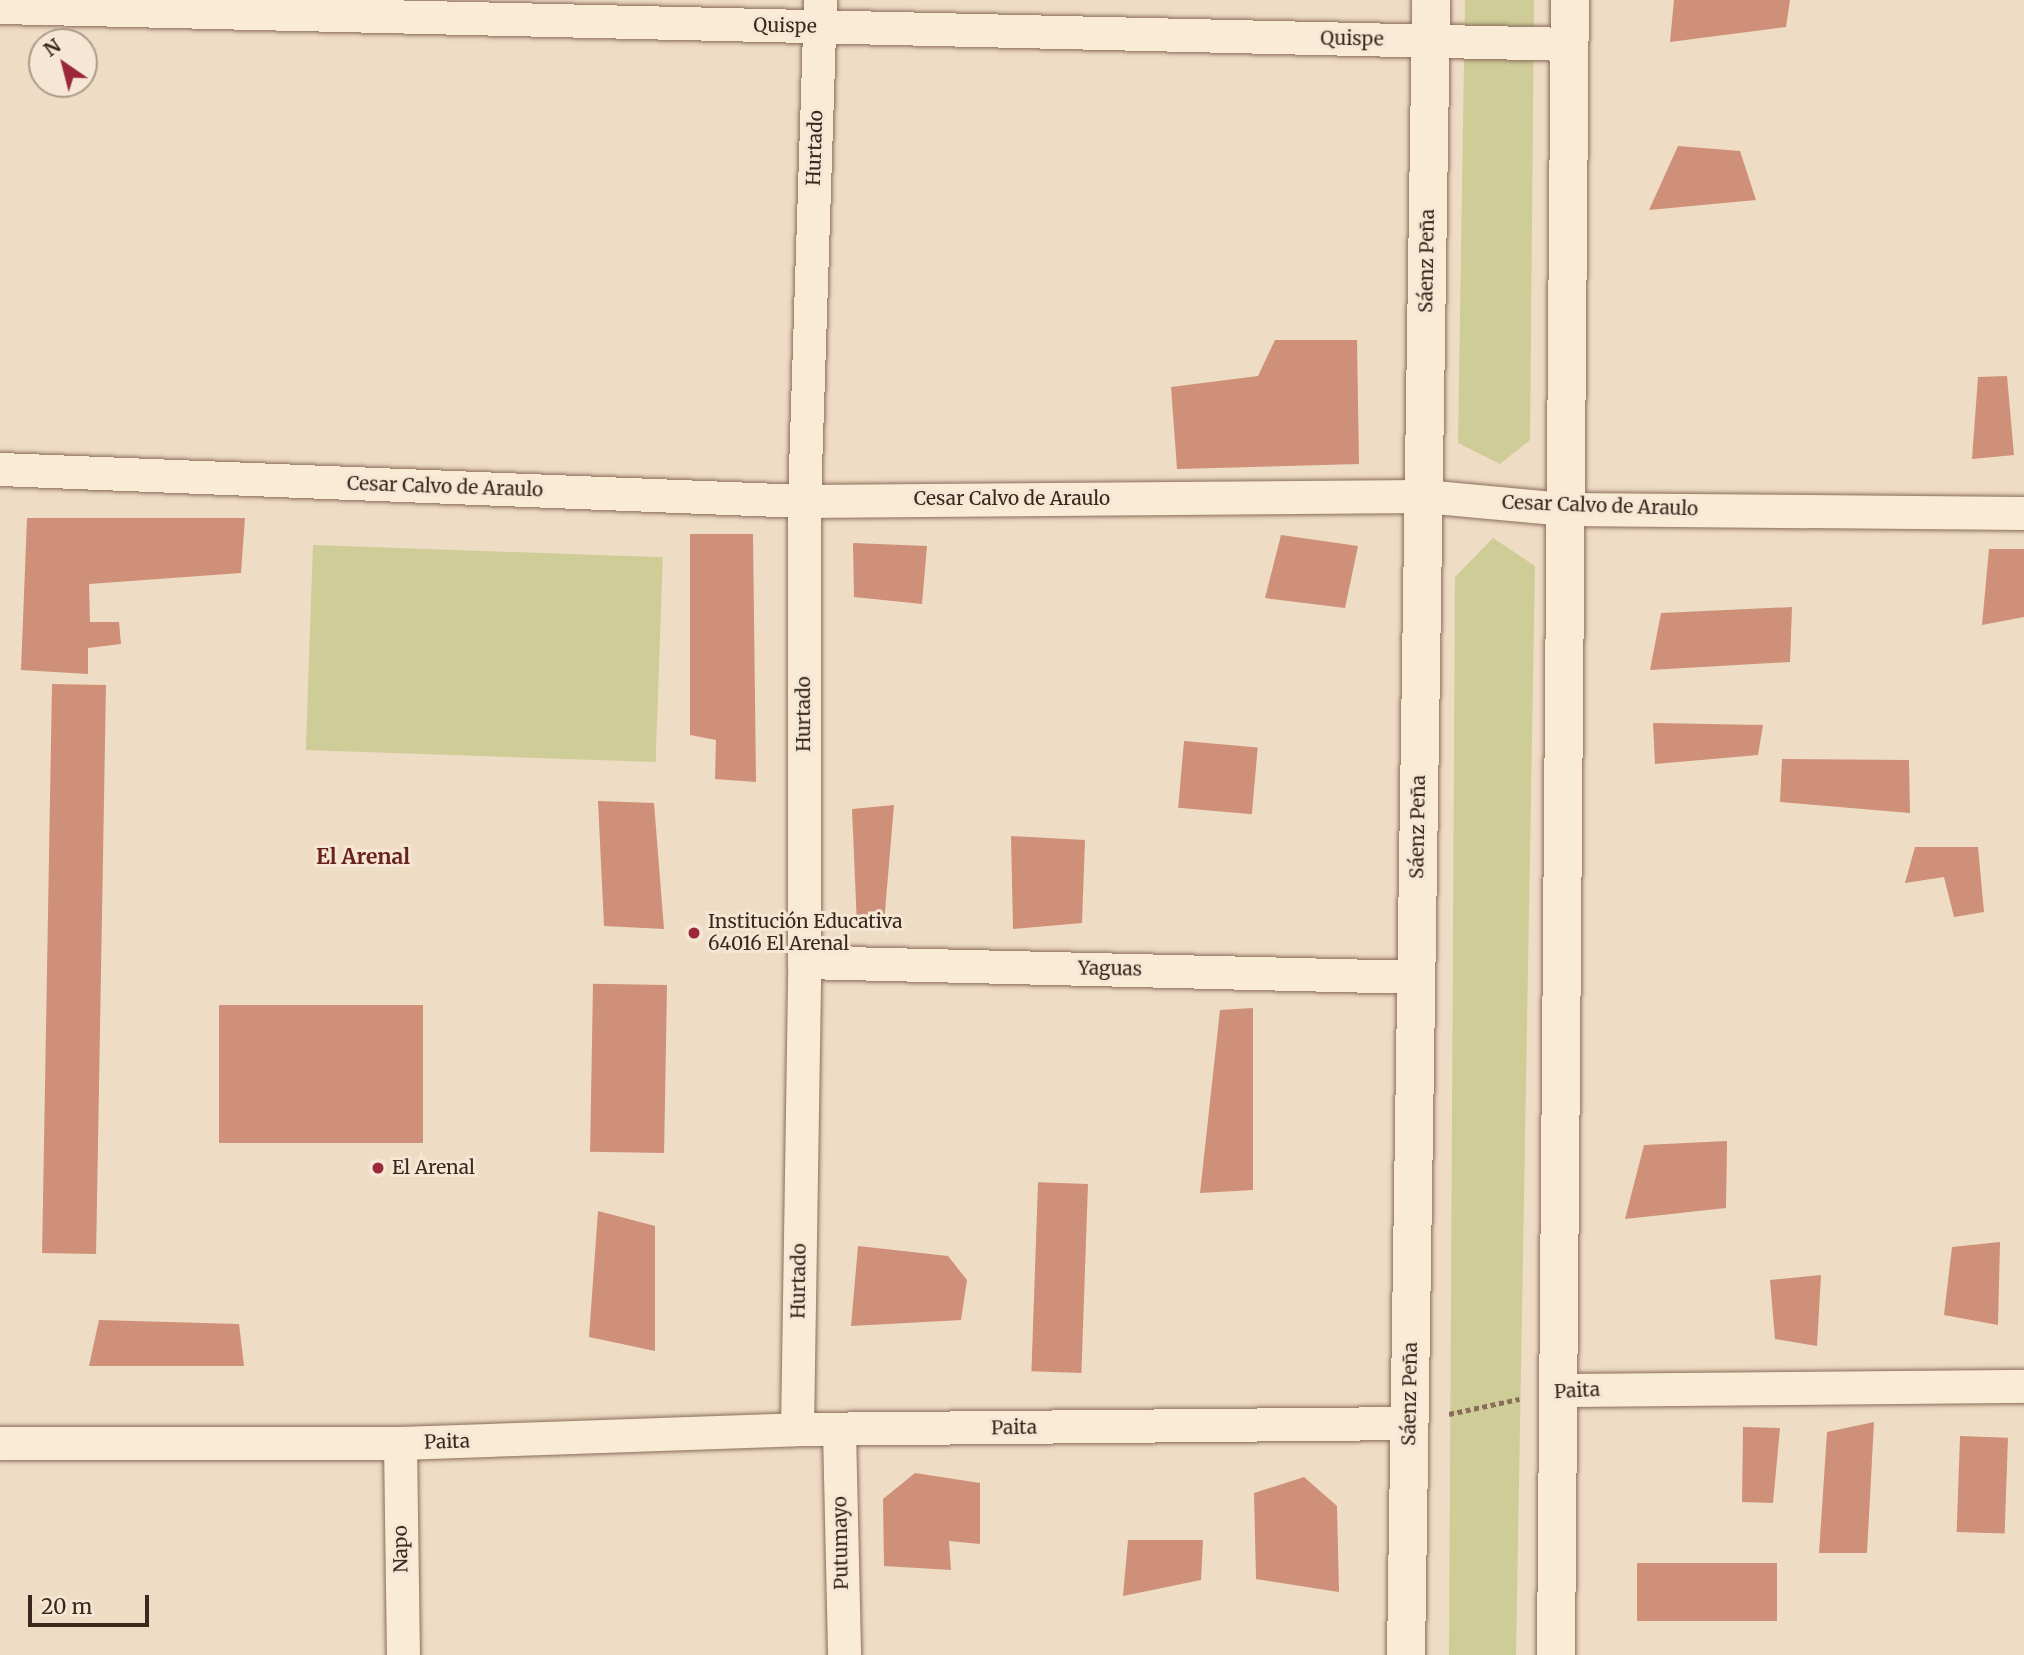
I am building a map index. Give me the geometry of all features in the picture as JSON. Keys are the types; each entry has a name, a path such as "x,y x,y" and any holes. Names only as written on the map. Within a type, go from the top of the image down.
{"main road":[{"name":"Sáenz Peña","path":"1406,1655 1431,0"},
{"path":"1556,1655 1570,0"}],"street":[{"name":"Quispe","path":"0,7 819,13 1431,41 1569,44"},
{"name":"Hurtado","path":"797,1429 804,962 804,501 819,13"},
{"name":"Cesar Calvo de Araulo","path":"0,469 804,501 1424,496 1565,509 2024,513"},
{"name":"Yaguas","path":"804,962 1416,976"},
{"name":"Paita","path":"1558,1390 2024,1386"},
{"name":"Paita","path":"0,1443 400,1443 797,1429 1410,1423"},
{"name":"Putumayo","path":"839,1430 844,1655"},
{"name":"Napo","path":"400,1443 403,1655"}],"path":[{"name":"Paita","path":"1410,1423 1558,1390"}],"shaded area":[{"path":"1465,0 1534,0 1530,440 1500,464 1458,443"},
{"path":"1493,538 1535,566 1516,1655 1449,1655 1455,577"},
{"path":"313,545 663,557 656,762 306,750"}],"building":[{"path":"1674,0 1790,0 1786,27 1670,42"},
{"path":"1678,146 1740,151 1756,200 1649,210"},
{"path":"1275,340 1357,340 1359,464 1177,469 1171,387 1258,376"},
{"path":"2007,376 2014,455 1972,459 1978,377"},
{"path":"27,518 245,518 241,573 89,584 90,622 119,622 121,644 88,648 88,674 21,670"},
{"path":"690,534 753,534 756,782 715,779 716,740 690,735"},
{"path":"1281,535 1358,546 1345,608 1265,598"},
{"path":"853,543 927,546 922,604 854,597"},
{"path":"1989,549 2024,549 2024,617 1982,625"},
{"path":"1792,607 1790,662 1650,670 1661,613"},
{"path":"52,684 106,685 96,1254 42,1253"},
{"path":"1653,723 1763,725 1758,755 1655,764"},
{"path":"1184,741 1258,747 1252,814 1178,808"},
{"path":"1782,759 1909,760 1910,813 1780,802"},
{"path":"598,801 654,803 664,929 604,926"},
{"path":"894,805 884,923 857,926 852,809"},
{"path":"1011,836 1085,840 1082,923 1013,929"},
{"path":"1915,847 1978,847 1984,912 1954,917 1944,877 1905,883"},
{"path":"593,984 667,985 664,1153 590,1152"},
{"path":"219,1005 423,1005 423,1143 219,1143"},
{"path":"1253,1008 1253,1190 1200,1193 1220,1010"},
{"path":"1727,1141 1726,1208 1625,1219 1644,1145"},
{"path":"1038,1182 1088,1184 1081,1373 1031,1371"},
{"path":"598,1211 655,1226 655,1351 589,1337"},
{"path":"2000,1242 1998,1325 1944,1315 1952,1247"},
{"path":"858,1246 948,1256 967,1280 961,1320 851,1326"},
{"path":"1821,1275 1817,1346 1775,1339 1770,1280"},
{"path":"99,1320 239,1324 244,1366 89,1366"},
{"path":"1874,1422 1867,1553 1819,1553 1827,1432"},
{"path":"1743,1427 1780,1428 1773,1503 1742,1502"},
{"path":"1960,1436 2008,1438 2005,1534 1957,1532"},
{"path":"915,1473 980,1483 980,1544 949,1541 951,1570 884,1566 883,1499"},
{"path":"1304,1477 1337,1506 1339,1592 1256,1579 1254,1493"},
{"path":"1128,1540 1203,1540 1201,1580 1123,1596"},
{"path":"1637,1563 1777,1563 1777,1621 1637,1621"}],"place":[{"name":"Institución Educativa 64016 El Arenal","path":"694,933"},
{"name":"El Arenal","path":"378,1168"}],"district":[{"name":"El Arenal","path":"363,857"}]}
